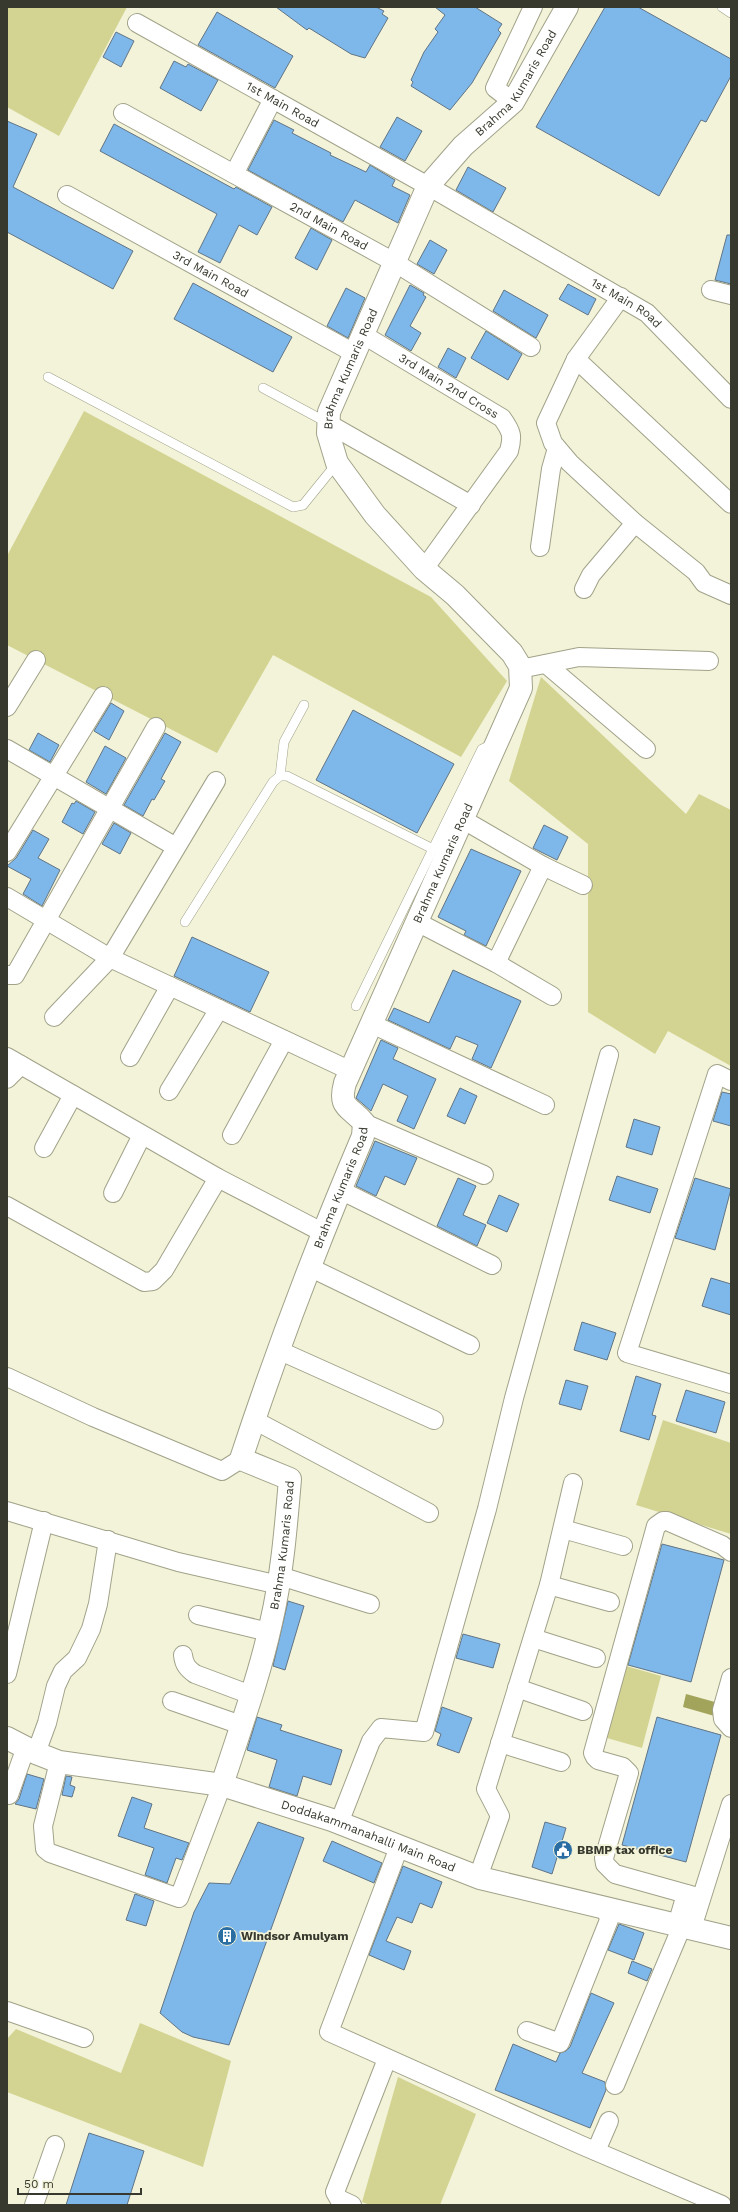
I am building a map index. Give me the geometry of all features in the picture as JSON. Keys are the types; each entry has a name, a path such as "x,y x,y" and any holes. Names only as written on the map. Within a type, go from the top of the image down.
{"street":[{"path":"513,102 495,88 533,7"},
{"name":"Brahma Kumaris Road","path":"222,1785 269,1632 279,1581 290,1479 241,1459 278,1350 322,1232 363,1136 364,1123 358,1115 345,1106 341,1096 416,922 521,688 520,669 512,653 455,594 424,570 375,515 337,463 328,434 329,412 428,186 463,146 513,102 567,7"},
{"name":"1st Main Road","path":"137,23 428,186 647,313 731,399"},
{"path":"234,174 273,99"},
{"name":"2nd Main Road","path":"123,113 394,262 531,347"},
{"name":"3rd Main Road","path":"66,195 358,344"},
{"path":"711,290 731,295"},
{"path":"621,297 576,359 546,423 553,443 570,462 635,523 696,572 704,583 731,595"},
{"name":"3rd Main 2nd Cross","path":"358,344 502,418 509,428 512,439 509,451 424,570"},
{"path":"576,359 731,504"},
{"path":"329,424 470,505"},
{"path":"540,547 550,469 558,448"},
{"path":"584,589 591,575 635,523"},
{"path":"520,669 579,657 709,661"},
{"path":"7,707 36,660"},
{"path":"546,664 646,749"},
{"path":"7,852 103,696"},
{"path":"7,975 15,975 156,727"},
{"path":"7,748 176,847"},
{"path":"54,1017 110,958 216,781"},
{"path":"462,819 543,866 583,885"},
{"path":"496,962 543,866"},
{"path":"7,897 110,958 351,1071"},
{"path":"416,922 496,962 552,996"},
{"path":"130,1057 170,986"},
{"path":"169,1091 219,1009"},
{"path":"372,1024 545,1105"},
{"path":"232,1135 284,1040"},
{"path":"339,1823 371,1741 381,1728 424,1732 487,1508 514,1398 609,1055"},
{"path":"7,1079 14,1061 218,1178 322,1232"},
{"path":"724,1077 627,1353 731,1384"},
{"path":"44,1148 73,1096"},
{"path":"364,1123 484,1175"},
{"path":"113,1192 142,1135"},
{"path":"7,1206 144,1282 153,1281 164,1270 218,1178"},
{"path":"340,1190 492,1265"},
{"path":"309,1267 470,1345"},
{"path":"278,1350 434,1420"},
{"path":"7,1377 93,1417 222,1471 241,1459"},
{"path":"254,1420 429,1513"},
{"path":"478,1877 500,1816 486,1789 549,1585 574,1483"},
{"path":"7,1511 178,1562 279,1581 370,1604"},
{"path":"7,1674 44,1521"},
{"path":"694,1896 615,1874 605,1864 604,1858 629,1773 623,1767 594,1758 593,1753 656,1526 663,1521 667,1522 722,1545 731,1552"},
{"path":"563,1529 623,1546"},
{"path":"9,1795 23,1746 47,1723 56,1686 63,1671 77,1658 91,1629 98,1604 108,1540"},
{"path":"549,1585 610,1602"},
{"path":"198,1615 269,1632"},
{"path":"533,1638 596,1658"},
{"path":"183,1655 184,1662 188,1669 195,1674 251,1694"},
{"path":"731,1678 722,1710 723,1719 731,1728"},
{"path":"517,1688 583,1711"},
{"path":"172,1701 241,1725"},
{"path":"500,1743 560,1762"},
{"name":"Doddakammanahalli Main Road","path":"23,1746 59,1762 222,1785 339,1823 478,1877 731,1938"},
{"path":"59,1762 43,1826 45,1849 179,1898 222,1785"},
{"path":"615,2085 684,1927 694,1896 731,1804"},
{"path":"399,1847 329,2032 387,2059 722,2205"},
{"path":"527,2031 560,2043 609,1920 606,1908"},
{"path":"7,2011 84,2038"},
{"path":"352,2205 339,2199 335,2192 387,2059"},
{"path":"596,2151 609,2121"},
{"path":"34,2205 55,2145"}],"lane":[{"path":"722,7 731,13"},
{"path":"48,377 294,507 303,505 337,463"},
{"path":"262,388 329,424"},
{"path":"185,922 280,776 284,742 304,705"},
{"path":"356,1006 482,749 496,742"},
{"path":"280,776 287,776 432,849"}],"green space":[{"path":"7,7 127,7 59,136 7,107"},
{"path":"84,411 431,597 507,681 461,757 273,655 217,753 7,645 7,556"},
{"path":"541,677 686,814 699,794 731,810 731,1066 668,1031 655,1054 588,1012 588,844 509,781"},
{"path":"663,1420 731,1443 731,1534 636,1505"},
{"path":"626,1666 661,1676 642,1748 607,1738"},
{"path":"140,2023 231,2061 203,2167 7,2092 7,2039 16,2029 121,2073"},
{"path":"398,2077 476,2114 440,2205 370,2205 362,2202"}],"shaded area":[{"path":"686,1694 722,1704 718,1717 683,1707"}],"building":[{"path":"276,7 376,7 384,11 382,14 388,18 365,58 351,54 309,28 307,30"},
{"path":"435,7 475,7 502,24 498,30 501,33 472,83 450,110 411,86 413,82 411,80 424,52 438,32 435,29 445,15"},
{"path":"605,7 638,7 731,59 731,76 706,122 701,120 659,196 536,127"},
{"path":"217,12 293,56 275,88 198,45"},
{"path":"116,32 134,41 121,67 103,57"},
{"path":"174,61 186,67 188,64 218,80 201,111 160,88"},
{"path":"397,117 422,131 405,161 380,147"},
{"path":"274,120 294,130 292,133 331,153 330,155 366,172 370,165 395,180 392,186 410,195 398,223 355,200 343,222 248,170"},
{"path":"7,121 37,134 13,187 133,251 113,289 7,232"},
{"path":"114,124 234,189 236,187 272,207 257,235 239,225 220,263 198,252 217,214 100,151"},
{"path":"468,167 506,188 493,212 456,190"},
{"path":"311,228 332,240 317,270 295,258"},
{"path":"727,235 731,235 731,284 715,280"},
{"path":"430,240 447,250 434,274 417,264"},
{"path":"193,283 292,337 273,372 174,319"},
{"path":"568,284 596,299 588,315 559,299"},
{"path":"410,285 424,293 423,295 426,297 410,326 421,333 411,351 385,335"},
{"path":"346,288 365,298 348,338 327,326"},
{"path":"504,290 548,315 536,338 493,311"},
{"path":"486,331 522,354 508,380 471,358"},
{"path":"448,348 466,358 456,378 438,367"},
{"path":"111,703 124,711 109,740 94,731"},
{"path":"353,710 454,764 417,833 316,780"},
{"path":"38,733 59,745 50,762 29,750"},
{"path":"165,733 181,742 161,779 165,781 154,800 152,799 143,816 124,805"},
{"path":"105,746 126,758 106,794 86,782"},
{"path":"76,801 95,812 83,834 62,822 72,803 74,804"},
{"path":"114,823 131,833 120,854 102,844"},
{"path":"544,825 568,837 557,860 533,848"},
{"path":"33,830 49,839 38,858 60,870 42,906 23,894 31,879 7,866 16,858"},
{"path":"471,849 521,871 486,946 464,935 466,931 438,917"},
{"path":"192,937 269,972 250,1012 174,976"},
{"path":"453,970 521,1001 491,1068 472,1059 478,1045 456,1036 450,1049 388,1020 394,1008 429,1023"},
{"path":"381,1040 398,1048 393,1059 436,1079 414,1129 397,1121 408,1096 383,1084 371,1111 356,1098"},
{"path":"460,1088 477,1096 465,1124 447,1116"},
{"path":"722,1092 731,1094 731,1126 713,1121"},
{"path":"634,1119 660,1127 652,1155 626,1147"},
{"path":"375,1141 417,1158 405,1185 385,1176 376,1196 356,1186"},
{"path":"617,1176 658,1189 650,1213 609,1200"},
{"path":"458,1178 476,1186 463,1215 486,1225 477,1246 437,1226"},
{"path":"695,1178 731,1189 715,1250 675,1238"},
{"path":"499,1195 519,1204 507,1232 487,1223"},
{"path":"711,1278 731,1284 731,1315 702,1306"},
{"path":"582,1322 616,1333 607,1360 574,1350"},
{"path":"636,1376 661,1384 652,1415 656,1416 649,1440 620,1431"},
{"path":"566,1380 588,1386 581,1410 559,1404"},
{"path":"686,1390 725,1402 716,1433 676,1421"},
{"path":"662,1544 724,1560 691,1682 628,1665"},
{"path":"288,1601 304,1606 285,1670 273,1666"},
{"path":"463,1634 500,1644 493,1668 456,1658"},
{"path":"442,1707 472,1718 459,1753 437,1745 441,1734 435,1731"},
{"path":"257,1717 282,1725 280,1730 342,1750 331,1785 303,1776 297,1796 269,1787 277,1760 247,1750"},
{"path":"657,1717 721,1735 686,1862 622,1845"},
{"path":"27,1774 44,1779 36,1809 15,1804 19,1799"},
{"path":"66,1776 72,1777 70,1785 75,1787 72,1797 62,1795"},
{"path":"132,1797 152,1804 144,1828 189,1843 182,1860 176,1858 167,1883 145,1875 154,1848 118,1836"},
{"name":"Windsor Amulyam","path":"258,1822 304,1838 229,2045 193,2037 182,2032 160,2013 194,1912 209,1883 230,1884"},
{"path":"545,1822 566,1828 552,1874 532,1867"},
{"path":"332,1841 382,1863 374,1883 323,1861"},
{"path":"403,1866 442,1882 432,1908 420,1903 412,1923 397,1917 386,1941 411,1951 404,1970 369,1955"},
{"path":"135,1894 154,1901 146,1926 126,1920"},
{"path":"619,1924 644,1933 634,1960 608,1950"},
{"path":"632,1961 652,1969 647,1981 628,1973"},
{"path":"591,1993 614,2003 582,2073 605,2082 606,2090 590,2128 495,2090 513,2044 556,2062 560,2053 566,2051 570,2047"},
{"path":"89,2133 144,2151 127,2205 66,2205"}],"place":[{"name":"BBMP tax office","path":"563,1850"},
{"name":"Windsor Amulyam","path":"227,1936"}]}
